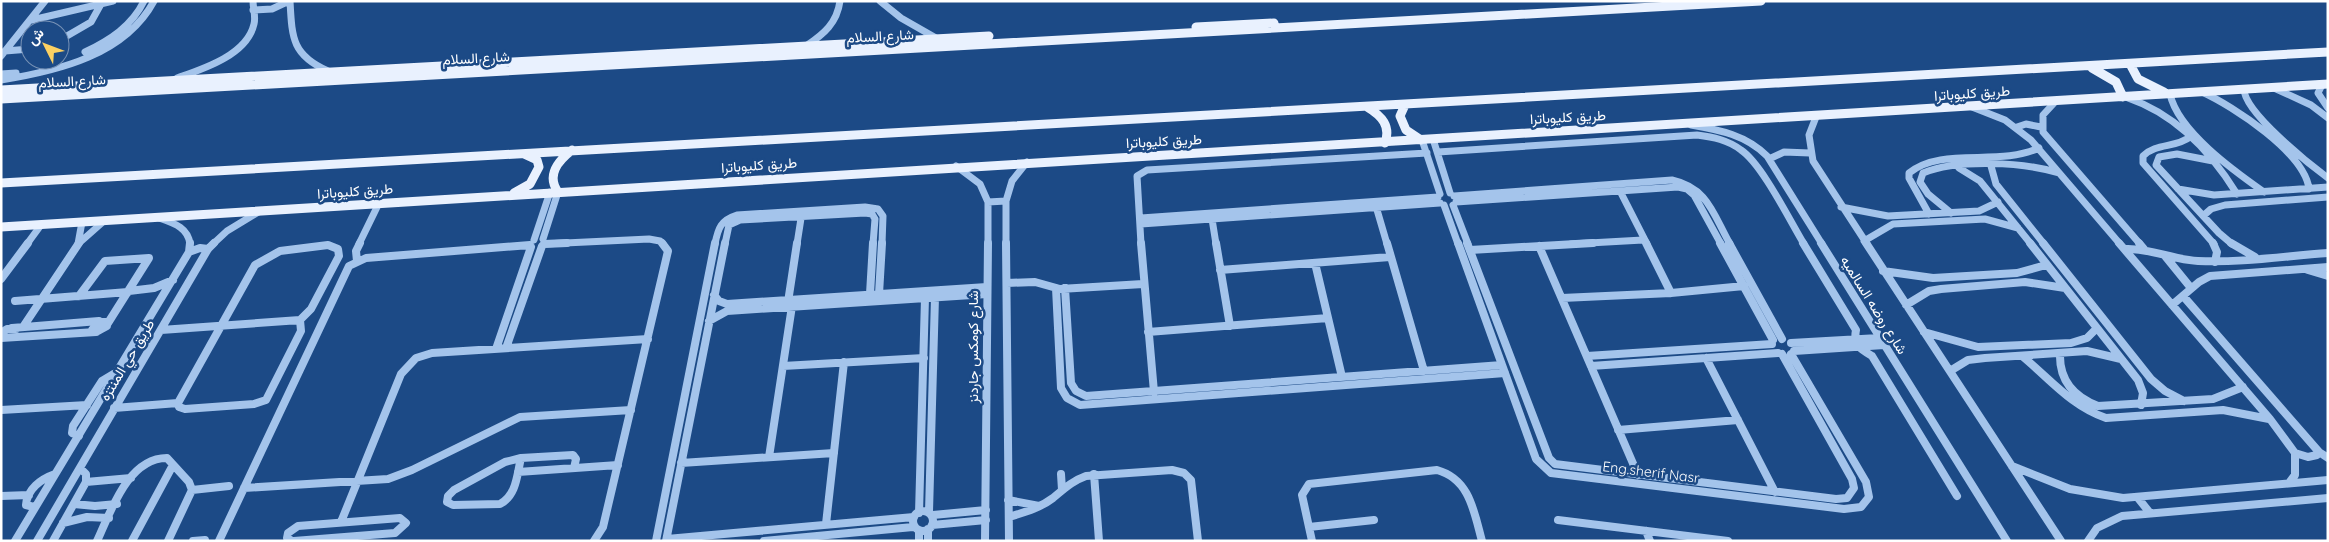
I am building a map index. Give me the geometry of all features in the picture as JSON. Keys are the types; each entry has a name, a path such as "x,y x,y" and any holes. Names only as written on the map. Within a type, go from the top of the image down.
{"main road":[{"name":"شارع السلام","path":"1,98 1415,16 1639,1"},
{"name":"شارع السلام","path":"1,90 936,38 1253,32 1761,1"},
{"name":"طريق كليوباترا","path":"1,183 573,149 1162,116 1405,105 2328,52"},
{"path":"2130,64 2132,72 2140,80 2154,89 2170,94"},
{"path":"2088,66 2115,80 2122,89 2123,97"},
{"path":"344,79 349,70"},
{"name":"طريق كليوباترا","path":"1,227 956,166 1385,143 2325,85"},
{"path":"1405,105 1400,114 1401,124 1409,133 1422,140"},
{"path":"1366,107 1386,121 1388,129 1385,143"},
{"path":"554,192 553,170 561,159 573,149"},
{"path":"511,195 530,184 539,167 535,158 520,153"}],"street":[{"path":"32,20 45,1"},
{"path":"32,20 113,1"},
{"path":"1,74 46,67 92,49 127,26 140,10 144,1"},
{"path":"1,80 47,71 98,52 138,26 154,1"},
{"path":"171,81 213,64 239,46 253,29 252,1"},
{"path":"253,10 272,9 289,1 294,46 306,61 328,71"},
{"path":"806,46 827,32 834,24 839,13 840,1"},
{"path":"880,1 901,18 936,38"},
{"path":"70,34 90,22 98,13 101,4"},
{"path":"3,54 20,34"},
{"path":"3,54 20,51"},
{"path":"2325,85 2318,93 2328,108"},
{"path":"2272,88 2303,101 2328,118"},
{"path":"2244,89 2244,96 2251,108 2305,162 2328,178"},
{"path":"2202,92 2224,101 2244,113 2304,172 2308,180 2309,189"},
{"path":"2170,94 2172,107 2184,121 2230,167 2264,192"},
{"path":"2123,97 2143,102 2160,110 2213,161 2237,194"},
{"path":"2055,102 2042,114 2041,127 2047,138 2144,249"},
{"path":"1972,107 1992,114 2017,127 2039,148 2270,419 2295,453 2295,475 2290,484"},
{"path":"1769,160 1784,152 1810,153 1809,133 1816,117"},
{"name":"شارع روضه السالميه","path":"1687,124 1722,130 1760,148 2007,541"},
{"path":"2017,127 2026,124 2041,127"},
{"path":"1438,152 1697,135 1729,142 1754,162 1856,330 1856,343"},
{"path":"2190,137 2178,144 2150,149 2143,156 2143,163 2208,236 2216,248 2215,262"},
{"path":"1433,139 1470,250 1550,461 1558,466 1775,492 1842,499 1850,495 1854,488 1852,479 1787,351 1776,341 1694,195 1687,189 1678,187 1620,191 1549,192"},
{"name":"Eng.sherif Nasr","path":"1422,140 1432,166 1441,200 1536,459 1547,470 1559,475 1714,494 1850,510 1861,507 1868,501 1869,492 1866,482 1787,351"},
{"path":"1929,214 1909,178 1912,168 1917,165 1933,162 2019,156 2039,148"},
{"path":"1154,392 1143,284 1137,176 1147,170 1427,153"},
{"name":"شارع روضه السالميه","path":"1810,153 1841,207 2062,541"},
{"path":"2213,161 2183,154 2159,157 2156,164 2221,235 2237,248 2257,258"},
{"path":"1009,541 1006,201 1012,181 1027,162"},
{"path":"1951,213 1923,188 1920,177 1923,173 1935,168 2026,164 2060,173"},
{"path":"956,166 980,184 988,202 1006,201"},
{"path":"1432,166 1441,166"},
{"path":"1991,166 1996,184 2151,379 2165,391 2184,402"},
{"path":"1958,168 1984,186 1998,202 2138,380 2143,393 2140,405"},
{"path":"1141,221 1549,192 1672,180 1685,182 1702,194 1776,341 1787,351"},
{"path":"1984,186 1988,183 1996,184"},
{"path":"2177,189 2214,195 2328,187"},
{"path":"1620,191 1671,293"},
{"path":"506,348 543,243 552,210 554,192"},
{"path":"496,349 531,244 554,192"},
{"path":"2214,195 2224,205"},
{"path":"2203,216 2211,209 2224,205 2328,197"},
{"path":"1441,200 1453,199"},
{"name":"شارع كومكس جاردنز","path":"985,541 988,202"},
{"path":"1841,207 1888,216 1979,211 1998,202"},
{"path":"357,261 356,251 378,203"},
{"path":"1203,217 1212,219 1375,204"},
{"path":"1375,204 1424,371"},
{"path":"879,294 884,220 883,214 869,207 740,220 730,226 714,295 666,540 924,514 986,515"},
{"name":"طريق حي المنتزه","path":"37,541 208,249 227,231 260,210"},
{"path":"544,211 552,210"},
{"path":"1979,211 1985,219"},
{"path":"769,458 783,366 789,304 802,213"},
{"path":"656,541 719,225 724,219 737,214 865,213 874,216 870,294"},
{"path":"1888,216 1893,224"},
{"path":"157,218 179,225 186,231 190,242 189,252 200,248 208,249"},
{"path":"1212,219 1230,326"},
{"path":"1864,241 1878,231 1893,224 1985,219 2018,228"},
{"path":"23,327 78,244 104,221"},
{"path":"78,244 82,222"},
{"path":"1,279 41,225"},
{"path":"538,228 547,227"},
{"path":"2208,236 2217,239 2221,235"},
{"path":"531,244 534,249 543,243 649,239 664,244 668,256 603,527 594,541"},
{"path":"1718,239 1726,239"},
{"path":"1470,250 1643,240"},
{"path":"219,541 347,270 357,261 531,244"},
{"path":"161,330 222,326 300,320 311,309 339,256 336,247 328,245 282,249 260,260 252,269 222,326 178,403"},
{"path":"1539,246 1638,475"},
{"path":"2126,249 2144,249 2165,256 2215,262 2328,253"},
{"name":"طريق حي المنتزه","path":"15,541 34,507 80,436 189,252"},
{"path":"2165,256 2191,288"},
{"path":"2,336 96,332 105,329 106,322 149,260 147,257 105,261 100,265 79,296"},
{"path":"1220,270 1390,257"},
{"path":"1315,263 1342,377"},
{"path":"1883,271 1933,278 2017,273 2046,265"},
{"path":"2172,305 2184,297 2196,283 2210,276 2328,267"},
{"path":"2302,268 2328,276"},
{"path":"1933,278 1941,289"},
{"path":"15,301 128,292 154,288 174,279"},
{"path":"1007,283 1035,282 1056,288 1143,284"},
{"path":"1906,305 1929,291 1941,289 2025,282 2065,288"},
{"path":"1562,298 1671,293 1744,286"},
{"path":"1056,288 1061,388 1068,398 1080,404 1503,369"},
{"path":"1065,288 1072,387 1080,394 1092,397 1424,371 1503,369"},
{"path":"709,320 727,311 870,294 987,290"},
{"path":"714,295 719,301 727,304 789,304 925,298 987,290"},
{"path":"128,292 151,292 163,296"},
{"path":"919,541 923,528 924,514 936,297"},
{"path":"2184,297 2319,452 2328,458"},
{"path":"924,514 925,298"},
{"path":"1480,304 1490,303"},
{"path":"1148,332 1328,318"},
{"path":"178,403 179,407 184,409 254,404 266,400 271,394 301,331 300,320"},
{"path":"2,336 15,332 16,330 12,328 106,322"},
{"path":"1924,332 1978,347 2071,343 2087,338 2097,328"},
{"path":"341,522 401,374 409,363 432,353 648,339"},
{"path":"1587,356 1776,341"},
{"path":"1591,366 1706,358 1881,341"},
{"path":"1856,343 1872,356 1957,496"},
{"path":"2071,343 2077,351"},
{"path":"1950,371 1976,359 2077,351 2098,352 2122,360"},
{"path":"2060,353 2060,370 2069,386 2082,400 2107,407 2214,399 2243,387"},
{"path":"2022,356 2041,371 2072,403 2094,415 2117,419 2223,410 2245,412 2270,419"},
{"path":"783,366 924,358"},
{"path":"1706,358 1775,492"},
{"path":"826,524 844,362"},
{"path":"80,436 72,434 72,430 86,405 104,379 117,372"},
{"path":"2138,380 2151,379"},
{"path":"2214,399 2223,410"},
{"path":"114,408 178,403"},
{"path":"1,410 86,405"},
{"path":"244,488 388,479 406,473 520,417 631,410"},
{"path":"1618,430 1738,420"},
{"path":"2295,453 2308,457 2317,455 2319,452"},
{"path":"681,463 834,453"},
{"path":"521,458 510,497 503,503 453,505 447,502 448,496 454,490 505,462 521,458 572,454 576,457 574,468"},
{"path":"97,541 131,478 140,466 151,458 162,456 189,482 192,490 168,541"},
{"path":"132,541 173,465"},
{"path":"518,472 618,465"},
{"path":"2012,466 2088,494 2106,497 2138,498 2328,480"},
{"path":"53,541 86,482 86,474 80,468"},
{"path":"1008,517 1039,506 1052,499 1073,481 1094,474 1172,470 1188,476 1193,485 1198,541"},
{"path":"1312,541 1302,495 1309,484 1437,470 1456,476 1466,487 1482,541"},
{"path":"34,507 26,505 29,495 41,480 55,474"},
{"path":"1061,474 1062,490"},
{"path":"1094,474 1099,541"},
{"path":"86,482 131,478"},
{"path":"1712,484 1714,494"},
{"path":"192,490 229,486"},
{"path":"1,496 29,495"},
{"path":"2138,498 2150,513"},
{"path":"2088,541 2098,528 2108,521 2122,516 2328,498"},
{"path":"1008,500 1017,504 1039,506"},
{"path":"74,504 95,506 117,504"},
{"path":"923,528 934,520 924,514"},
{"path":"764,541 923,528 986,515"},
{"path":"63,524 88,517 109,518"},
{"path":"400,518 406,523 402,529 395,532 293,541 288,540 287,535 295,527 400,518"},
{"path":"1309,527 1374,520"},
{"path":"1558,520 1728,541"},
{"path":"923,528 928,541"},
{"path":"1646,531 1650,541"},
{"path":"193,541 205,540"}]}
